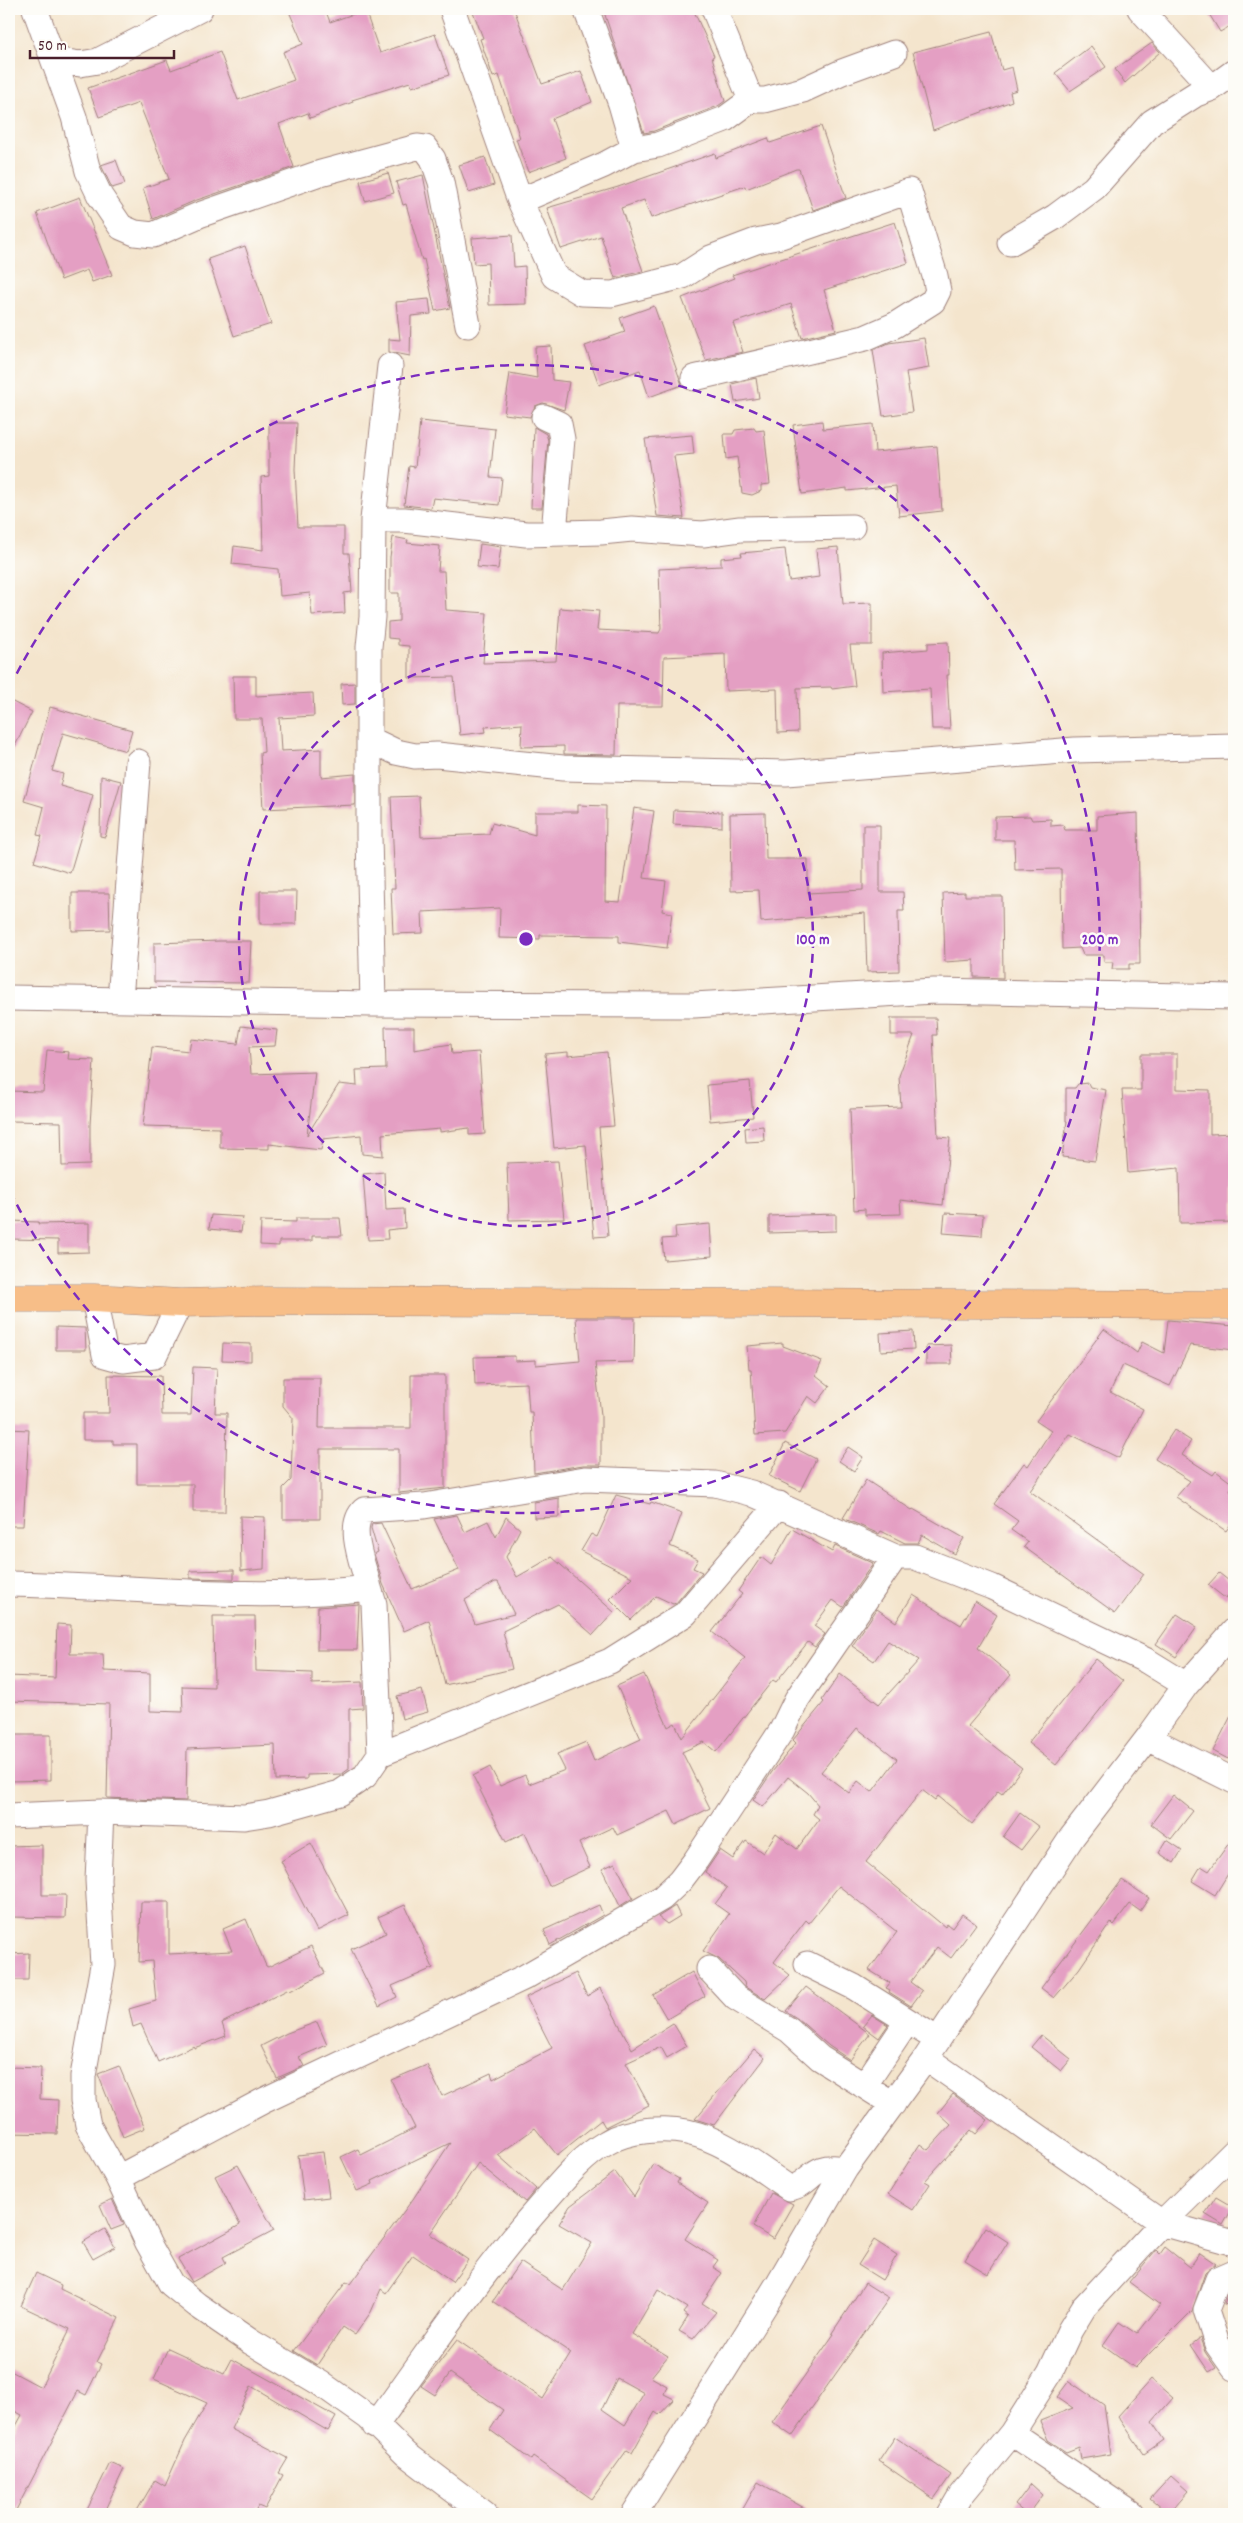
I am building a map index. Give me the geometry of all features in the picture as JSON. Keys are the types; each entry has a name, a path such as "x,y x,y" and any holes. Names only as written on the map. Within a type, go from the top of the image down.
{"main road":[{"path":"9,1282 1234,1305"},
{"path":"9,1298 94,1298 180,1303 1234,1290"}],"street":[{"path":"35,9 74,117 88,171 100,196 121,227 135,233 153,235 199,215 317,174 417,147 424,148 433,159 442,182 468,325"},
{"path":"55,60 80,64 98,61 200,9"},
{"path":"452,9 520,201 554,276 582,293 612,294 683,276 711,258 756,241 781,236 908,191 935,276 938,291 933,301 895,325 865,338 694,378"},
{"path":"586,9 621,104 634,149"},
{"path":"714,9 752,100"},
{"path":"1140,9 1212,88"},
{"path":"520,201 589,172 634,149 658,145 725,119 752,100 765,100 803,90 842,72 894,53"},
{"path":"1010,242 1055,217 1094,188 1152,122 1196,94 1212,88 1234,72"},
{"path":"373,1004 369,836 371,740 369,647 372,617 373,520 390,366"},
{"path":"544,417 559,424 562,439 554,533"},
{"path":"373,520 412,521 526,534 632,529 703,534 740,530 852,527"},
{"path":"371,740 396,752 416,756 447,756 563,768 786,773 845,770 1074,750 1234,746"},
{"path":"120,1000 138,762"},
{"path":"9,998 373,1004 694,1005 934,991 1234,997"},
{"path":"94,1298 105,1355 123,1360 154,1356 180,1303"},
{"path":"380,1754 375,1613 354,1528 357,1516 364,1510 424,1506 585,1480 715,1484 752,1493 895,1558 916,1557 992,1587 1147,1661 1186,1685"},
{"path":"9,1816 101,1812 244,1817 269,1813 340,1793 365,1776 380,1754 610,1661 685,1614 779,1504"},
{"path":"118,2178 263,2101 526,1977 662,1898 680,1881 696,1860 782,1730 797,1700 895,1558"},
{"path":"9,1584 273,1594 310,1594 369,1588"},
{"path":"634,2514 778,2284 846,2169 932,2049 1072,1837 1186,1685 1234,1631"},
{"path":"1148,1738 1234,1782"},
{"path":"101,1812 98,1880 103,1966 83,2076 83,2100 88,2125 118,2178 148,2242 171,2284 251,2342 352,2405 454,2493 485,2514"},
{"path":"807,1964 854,1987 907,2022 932,2049 1162,2223 1234,2243"},
{"path":"708,1969 736,1998 789,2030 820,2058 893,2104"},
{"path":"864,2086 907,2022"},
{"path":"376,2426 517,2232 582,2160 608,2142 626,2136 661,2130 686,2132 716,2141 789,2188 796,2187 815,2171 830,2166 846,2169"},
{"path":"950,2514 961,2494 1012,2433 1050,2373 1070,2330 1084,2307 1162,2223 1234,2152"},
{"path":"1234,2272 1218,2279 1206,2310 1217,2344 1234,2368"},
{"path":"1012,2433 1132,2514"}],"building":[{"path":"288,9 325,9 330,22 365,10 380,53 435,34 449,75 412,87 410,82 352,100 353,102 310,118 308,113 279,124 294,167 194,201 153,219 143,188 169,179 139,103 99,117 88,88 167,60 171,70 220,52 238,100 294,80 283,52 303,44"},
{"path":"472,9 514,9 542,84 581,71 592,102 552,119 566,158 528,172 516,139 520,138 499,75 493,77 480,39 483,38"},
{"path":"603,9 693,9 714,56 712,57 725,101 718,106 654,131 644,133"},
{"path":"1206,9 1234,9 1234,24 1220,32"},
{"path":"991,32 1002,70 1012,67 1017,90 1010,92 1012,101 933,130 913,52"},
{"path":"1152,43 1160,52 1125,83 1115,69"},
{"path":"1091,46 1106,67 1070,91 1055,73"},
{"path":"821,126 846,198 813,210 799,169 796,169 746,189 745,186 651,218 644,200 621,208 643,271 615,278 601,236 561,249 547,208 618,187 715,153 716,158 768,138 770,143"},
{"path":"485,157 494,185 469,193 459,165"},
{"path":"116,160 125,184 112,188 101,165"},
{"path":"388,173 394,193 365,201 360,181"},
{"path":"423,175 450,308 435,311 424,259 422,260 406,204 403,205 396,182"},
{"path":"80,197 112,275 92,282 87,270 61,280 37,213"},
{"path":"895,222 908,263 824,290 836,330 802,338 791,304 733,323 743,352 706,360 682,298 734,278 732,275"},
{"path":"512,235 514,267 525,266 526,304 489,305 488,263 474,264 472,238"},
{"path":"245,246 271,324 234,336 208,259"},
{"path":"429,299 431,314 411,316 410,356 389,352 389,339 400,340 396,302"},
{"path":"654,306 682,385 649,397 640,370 599,385 585,346 625,332 620,318"},
{"path":"924,338 929,368 906,372 912,412 883,416 873,350 889,343"},
{"path":"551,346 552,380 569,382 564,410 543,403 535,406 530,417 504,414 510,373 537,378 535,347"},
{"path":"756,378 759,398 735,402 732,384"},
{"path":"420,421 495,429 490,477 502,478 499,505 433,498 431,508 404,505 409,466 415,467"},
{"path":"822,421 823,429 873,424 875,452 937,446 942,511 899,516 896,486 847,491 847,488 802,494 793,425"},
{"path":"269,423 297,423 295,469 298,527 344,527 344,553 349,553 352,592 344,593 345,613 312,615 310,593 280,596 278,569 232,564 234,546 263,550 261,477 269,476"},
{"path":"534,427 546,434 548,440 542,508 531,508"},
{"path":"754,428 756,431 764,430 770,484 761,485 761,491 752,495 742,493 737,457 726,459 724,434 733,434 735,430"},
{"path":"692,435 694,454 674,456 684,518 657,516 645,439"},
{"path":"393,537 408,540 407,543 440,546 438,571 444,571 446,610 487,613 483,663 556,661 560,608 599,611 597,630 659,633 661,629 659,569 721,566 721,558 742,556 741,553 785,549 789,581 819,577 816,549 838,547 843,604 872,603 872,645 850,645 855,686 832,689 831,687 797,688 798,732 778,733 777,689 726,691 725,654 664,657 663,706 617,706 616,755 564,754 564,746 521,747 522,724 485,727 486,732 460,735 454,677 409,678 409,646 398,645 398,639 388,638 388,622 399,621 399,593 390,593 390,557"},
{"path":"480,544 501,547 498,569 477,567"},
{"path":"948,642 949,675 947,675 950,729 932,729 930,689 883,692 882,653 928,649 928,643"},
{"path":"233,676 256,676 256,696 313,693 314,716 279,718 281,751 321,749 321,777 355,774 355,805 263,809 260,753 264,752 262,719 234,719"},
{"path":"355,683 355,704 342,705 341,684"},
{"path":"9,700 32,712 9,758"},
{"path":"50,707 132,730 126,751 63,733 52,771 63,774 60,786 93,795 70,873 34,862 42,836 37,835 44,807 24,801"},
{"path":"101,776 121,781 105,837 100,836"},
{"path":"419,796 421,837 489,834 492,823 535,835 535,812 578,812 578,805 606,806 605,901 620,902 634,808 654,811 644,878 666,881 662,911 672,913 667,948 619,942 619,936 540,935 540,939 499,938 500,908 422,912 423,933 393,934 391,888 395,888 391,797"},
{"path":"674,810 722,812 722,827 673,824"},
{"path":"765,813 766,859 808,859 808,893 863,890 863,825 880,825 880,892 903,892 904,911 898,911 899,971 867,972 865,913 761,922 759,890 731,891 730,814"},
{"path":"1138,813 1140,964 1129,964 1129,969 1112,969 1113,962 1104,962 1104,955 1083,955 1080,948 1062,949 1061,869 1015,870 1014,840 995,840 995,817 1030,816 1032,820 1051,819 1051,826 1063,825 1065,830 1097,830 1097,816"},
{"path":"260,891 297,891 296,924 260,924"},
{"path":"965,892 965,896 1002,896 1003,978 974,977 974,960 945,962 943,893"},
{"path":"72,893 109,893 110,930 72,931"},
{"path":"251,941 249,983 154,982 154,943"},
{"path":"891,1018 936,1018 937,1035 933,1035 938,1137 950,1138 943,1205 900,1200 901,1214 865,1215 865,1209 854,1210 850,1109 901,1107 899,1076 914,1035 891,1035"},
{"path":"241,1026 277,1030 275,1046 249,1047 251,1074 315,1072 307,1135 339,1084 357,1086 356,1070 386,1069 385,1027 414,1027 414,1050 451,1044 452,1054 479,1052 485,1134 469,1135 469,1128 440,1132 440,1129 382,1134 383,1156 362,1154 361,1135 323,1139 321,1150 269,1144 269,1149 220,1148 220,1128 143,1126 152,1047 189,1051 191,1039 238,1044"},
{"path":"47,1050 69,1052 68,1059 94,1060 90,1125 90,1165 62,1166 61,1122 9,1121 9,1091 43,1092"},
{"path":"568,1052 568,1056 607,1052 614,1126 599,1127 608,1236 594,1237 586,1145 554,1148 545,1054"},
{"path":"1141,1054 1177,1054 1177,1089 1210,1090 1210,1134 1234,1133 1234,1222 1180,1223 1179,1168 1128,1173 1122,1090 1141,1090"},
{"path":"750,1081 753,1117 710,1121 707,1085"},
{"path":"1088,1083 1090,1087 1106,1090 1095,1161 1062,1157 1067,1121 1066,1088 1075,1088 1078,1084"},
{"path":"763,1126 764,1141 746,1142 745,1128"},
{"path":"558,1161 564,1219 509,1220 507,1163"},
{"path":"384,1172 386,1210 404,1209 405,1228 387,1230 388,1239 368,1240 363,1174"},
{"path":"945,1213 983,1215 982,1236 943,1233"},
{"path":"836,1214 836,1231 769,1233 769,1216"},
{"path":"211,1215 243,1217 241,1232 209,1229"},
{"path":"296,1218 340,1218 342,1236 312,1236 312,1241 279,1241 279,1246 260,1245 261,1221 296,1222"},
{"path":"10,1221 39,1222 38,1224 89,1223 89,1252 58,1253 58,1240 9,1239"},
{"path":"710,1224 712,1256 664,1260 662,1239 676,1238 675,1227"},
{"path":"576,1318 635,1318 634,1362 595,1363 601,1415 601,1465 583,1465 534,1473 532,1412 529,1412 527,1383 475,1385 474,1357 515,1356 515,1361 536,1360 536,1365 580,1361"},
{"path":"1168,1320 1234,1326 1234,1350 1190,1345 1170,1386 1123,1365 1110,1392 1143,1409 1119,1458 1070,1434 1030,1491 1144,1574 1115,1613 1024,1547 1028,1542 1011,1530 1018,1521 994,1504 1024,1463 1028,1466 1051,1431 1036,1421 1104,1329 1137,1353 1142,1342 1164,1353"},
{"path":"56,1327 85,1328 86,1350 56,1350"},
{"path":"913,1331 914,1349 881,1351 880,1333"},
{"path":"223,1343 251,1344 251,1361 222,1360"},
{"path":"783,1343 783,1346 822,1361 816,1375 830,1386 817,1403 808,1396 785,1433 755,1435 751,1369 749,1369 747,1346"},
{"path":"951,1345 952,1364 926,1364 926,1346"},
{"path":"193,1367 217,1368 215,1413 227,1413 225,1512 193,1512 193,1484 137,1484 137,1444 113,1444 113,1440 83,1440 83,1413 109,1413 108,1375 161,1376 162,1415 191,1415"},
{"path":"411,1375 445,1375 445,1488 399,1493 399,1449 320,1449 320,1519 283,1519 283,1488 291,1480 293,1418 283,1406 283,1378 320,1378 319,1428 411,1428"},
{"path":"9,1429 29,1430 23,1526 9,1526"},
{"path":"1174,1430 1191,1441 1182,1455 1213,1475 1216,1471 1233,1484 1230,1490 1234,1494 1234,1519 1226,1531 1176,1497 1190,1481 1155,1459"},
{"path":"785,1443 816,1459 800,1491 769,1476"},
{"path":"848,1447 863,1457 854,1471 839,1461"},
{"path":"866,1480 912,1510 964,1538 955,1554 922,1535 918,1543 905,1543 881,1531 879,1534 843,1518"},
{"path":"616,1495 650,1504 651,1502 682,1513 670,1546 698,1559 693,1568 702,1572 676,1603 673,1604 656,1596 631,1620 610,1599 632,1577 581,1551 591,1534 597,1537"},
{"path":"559,1498 559,1517 534,1518 534,1502"},
{"path":"457,1515 465,1532 488,1521 496,1537 506,1517 520,1529 506,1557 517,1577 552,1557 614,1612 593,1635 558,1604 503,1631 512,1669 445,1685 429,1620 404,1631 383,1584 374,1554 378,1552 371,1528 372,1524 381,1523 412,1589 459,1570 434,1519","holes":["498,1582 514,1614 475,1624 465,1600"]},
{"path":"240,1516 265,1517 264,1569 241,1571"},
{"path":"792,1529 832,1552 835,1546 873,1563 843,1607 833,1600 814,1626 825,1634 815,1647 808,1642 776,1682 773,1680 716,1752 704,1742 682,1752 710,1808 676,1825 669,1811 617,1835 613,1827 579,1843 590,1867 549,1886 525,1833 506,1842 473,1776 490,1767 500,1786 525,1775 529,1784 565,1770 557,1754 586,1742 594,1761 641,1739 617,1686 644,1674 668,1727 675,1723 682,1738 745,1658 712,1632 742,1594 738,1591 761,1557 771,1565"},
{"path":"234,1570 234,1579 190,1578 190,1571"},
{"path":"1219,1573 1234,1585 1226,1599 1208,1585"},
{"path":"913,1595 961,1625 975,1601 997,1615 978,1648 1011,1675 968,1726 1022,1768 1002,1794 998,1791 972,1824 938,1796 935,1800 922,1790 866,1862 945,1927 947,1924 952,1928 962,1914 976,1924 951,1958 937,1947 910,1982 922,1991 911,2006 889,1992 890,1990 886,1988 890,1983 869,1970 897,1932 839,1886 809,1923 806,1920 774,1962 790,1975 765,1999 745,1987 744,1982 719,1959 703,1951 729,1914 715,1904 727,1888 705,1872 720,1850 733,1859 746,1841 763,1853 776,1833 797,1849 819,1819 813,1814 818,1805 808,1793 788,1777 763,1807 753,1800 772,1772 796,1743 793,1740 824,1702 822,1700 840,1674 879,1704 919,1660 888,1641 874,1661 852,1646 877,1609 896,1622","holes":["857,1728 897,1759 872,1792 858,1781 849,1793 821,1772"]},
{"path":"359,1604 357,1650 317,1650 318,1607"},
{"path":"1177,1614 1197,1627 1176,1657 1156,1644"},
{"path":"213,1616 255,1616 256,1671 312,1673 312,1684 362,1682 363,1708 349,1709 349,1769 342,1774 307,1775 307,1779 276,1780 275,1745 187,1749 186,1801 107,1798 109,1704 9,1701 9,1676 55,1678 57,1624 71,1625 70,1654 103,1654 104,1671 150,1673 150,1711 183,1712 182,1686 214,1687"},
{"path":"1096,1659 1123,1681 1056,1765 1028,1743"},
{"path":"422,1690 428,1712 402,1719 397,1696"},
{"path":"1234,1710 1234,1747 1228,1759 1213,1751"},
{"path":"10,1735 51,1735 51,1780 10,1781"},
{"path":"1173,1795 1193,1811 1171,1839 1151,1824"},
{"path":"1020,1813 1039,1827 1021,1850 1003,1837"},
{"path":"1234,1836 1234,1864 1215,1895 1192,1881 1201,1866 1209,1871"},
{"path":"1167,1840 1182,1850 1174,1863 1159,1853"},
{"path":"311,1843 349,1915 317,1931 281,1861"},
{"path":"42,1845 42,1895 66,1895 65,1918 9,1917 9,1846"},
{"path":"615,1863 633,1898 620,1906 602,1869"},
{"path":"1122,1880 1149,1898 1140,1911 1130,1904 1114,1925 1111,1922 1079,1969 1054,1998 1041,1988"},
{"path":"141,1902 169,1902 169,1954 232,1951 223,1929 246,1919 266,1966 268,1967 311,1946 325,1973 222,2023 226,2036 194,2048 194,2046 158,2062 141,2024 133,2027 129,2009 156,2001 152,1961 139,1962"},
{"path":"405,1905 433,1968 392,1986 397,1997 379,2006 351,1949 386,1933 378,1917"},
{"path":"599,1905 603,1915 550,1945 544,1930"},
{"path":"675,1906 680,1916 667,1924 658,1917"},
{"path":"29,1953 28,1980 9,1980 9,1954"},
{"path":"692,1972 705,1996 667,2019 653,1995"},
{"path":"576,1973 587,1996 600,1988 632,2049 673,2023 687,2046 667,2058 661,2047 626,2063 649,2105 605,2127 601,2120 557,2155 535,2128 498,2155 536,2189 525,2202 478,2163 430,2234 468,2260 452,2282 413,2255 386,2293 381,2289 371,2312 355,2335 343,2327 317,2365 294,2351 346,2282 350,2284 413,2199 450,2143 372,2181 373,2184 357,2191 341,2157 358,2149 361,2155 415,2128 391,2080 427,2065 442,2096 491,2073 493,2079 552,2048 526,1997"},
{"path":"806,1987 870,2034 850,2060 829,2046 786,2011"},
{"path":"872,2015 888,2025 879,2038 863,2026"},
{"path":"317,2022 327,2045 299,2057 304,2066 277,2078 261,2046 287,2033"},
{"path":"1041,2035 1071,2059 1061,2071 1031,2047"},
{"path":"754,2049 765,2058 714,2125 695,2119"},
{"path":"119,2066 145,2128 123,2137 98,2074"},
{"path":"9,2067 41,2068 40,2099 58,2100 57,2134 9,2133"},
{"path":"953,2094 988,2120 976,2134 971,2130 925,2181 930,2184 913,2210 888,2194 920,2144 928,2150 951,2125 938,2113"},
{"path":"323,2152 329,2197 304,2200 298,2155"},
{"path":"653,2164 679,2179 677,2183 708,2203 685,2239 718,2260 713,2267 722,2273 702,2303 716,2312 693,2339 679,2331 688,2317 683,2313 687,2308 658,2290 632,2334 668,2356 651,2377 667,2386 664,2394 674,2399 659,2415 655,2412 632,2453 627,2450 592,2499 533,2457 531,2460 490,2430 503,2410 450,2373 435,2395 421,2386 457,2340 543,2399 571,2353 493,2301 520,2262 563,2290 592,2243 559,2224 570,2206 615,2172 634,2197","holes":["617,2378 644,2393 625,2425 602,2409"]},
{"path":"238,2165 274,2230 223,2257 226,2263 192,2282 178,2259 240,2225 215,2176"},
{"path":"771,2193 793,2204 773,2239 753,2227"},
{"path":"1216,2197 1233,2207 1223,2225 1205,2214"},
{"path":"112,2199 124,2225 111,2230 100,2205"},
{"path":"985,2227 1008,2242 988,2274 965,2260"},
{"path":"105,2229 115,2247 93,2259 83,2242"},
{"path":"874,2240 897,2255 882,2280 858,2265"},
{"path":"1165,2247 1190,2267 1200,2253 1216,2264 1205,2273 1192,2311 1135,2368 1103,2345 1119,2322 1137,2334 1160,2305 1129,2282 1156,2250 1160,2254"},
{"path":"36,2273 61,2285 60,2289 119,2318 97,2362 101,2364 86,2395 78,2391 14,2514 9,2514 9,2439 22,2415 9,2408 9,2370 41,2387 70,2329 21,2306"},
{"path":"865,2283 889,2298 792,2436 772,2422 834,2334 832,2333"},
{"path":"1234,2288 1234,2307 1224,2304 1229,2290"},
{"path":"1200,2338 1205,2352 1216,2368 1209,2372 1191,2345"},
{"path":"168,2348 224,2374 232,2359 336,2417 328,2431 251,2386 231,2429 288,2458 279,2473 283,2475 265,2509 258,2506 253,2514 135,2514 155,2480 165,2486 185,2441 207,2403 154,2379"},
{"path":"1151,2379 1173,2398 1152,2422 1164,2440 1144,2454 1118,2416"},
{"path":"1069,2381 1104,2405 1111,2454 1081,2459 1079,2447 1066,2452 1048,2440 1040,2421 1073,2408 1057,2397"},
{"path":"895,2437 951,2475 934,2499 879,2461"},
{"path":"110,2463 124,2469 103,2514 85,2514"},
{"path":"1171,2476 1188,2491 1168,2514 1150,2499"},
{"path":"758,2482 815,2514 740,2514"},
{"path":"1031,2484 1043,2495 1029,2514 1026,2514 1015,2505"}]}
